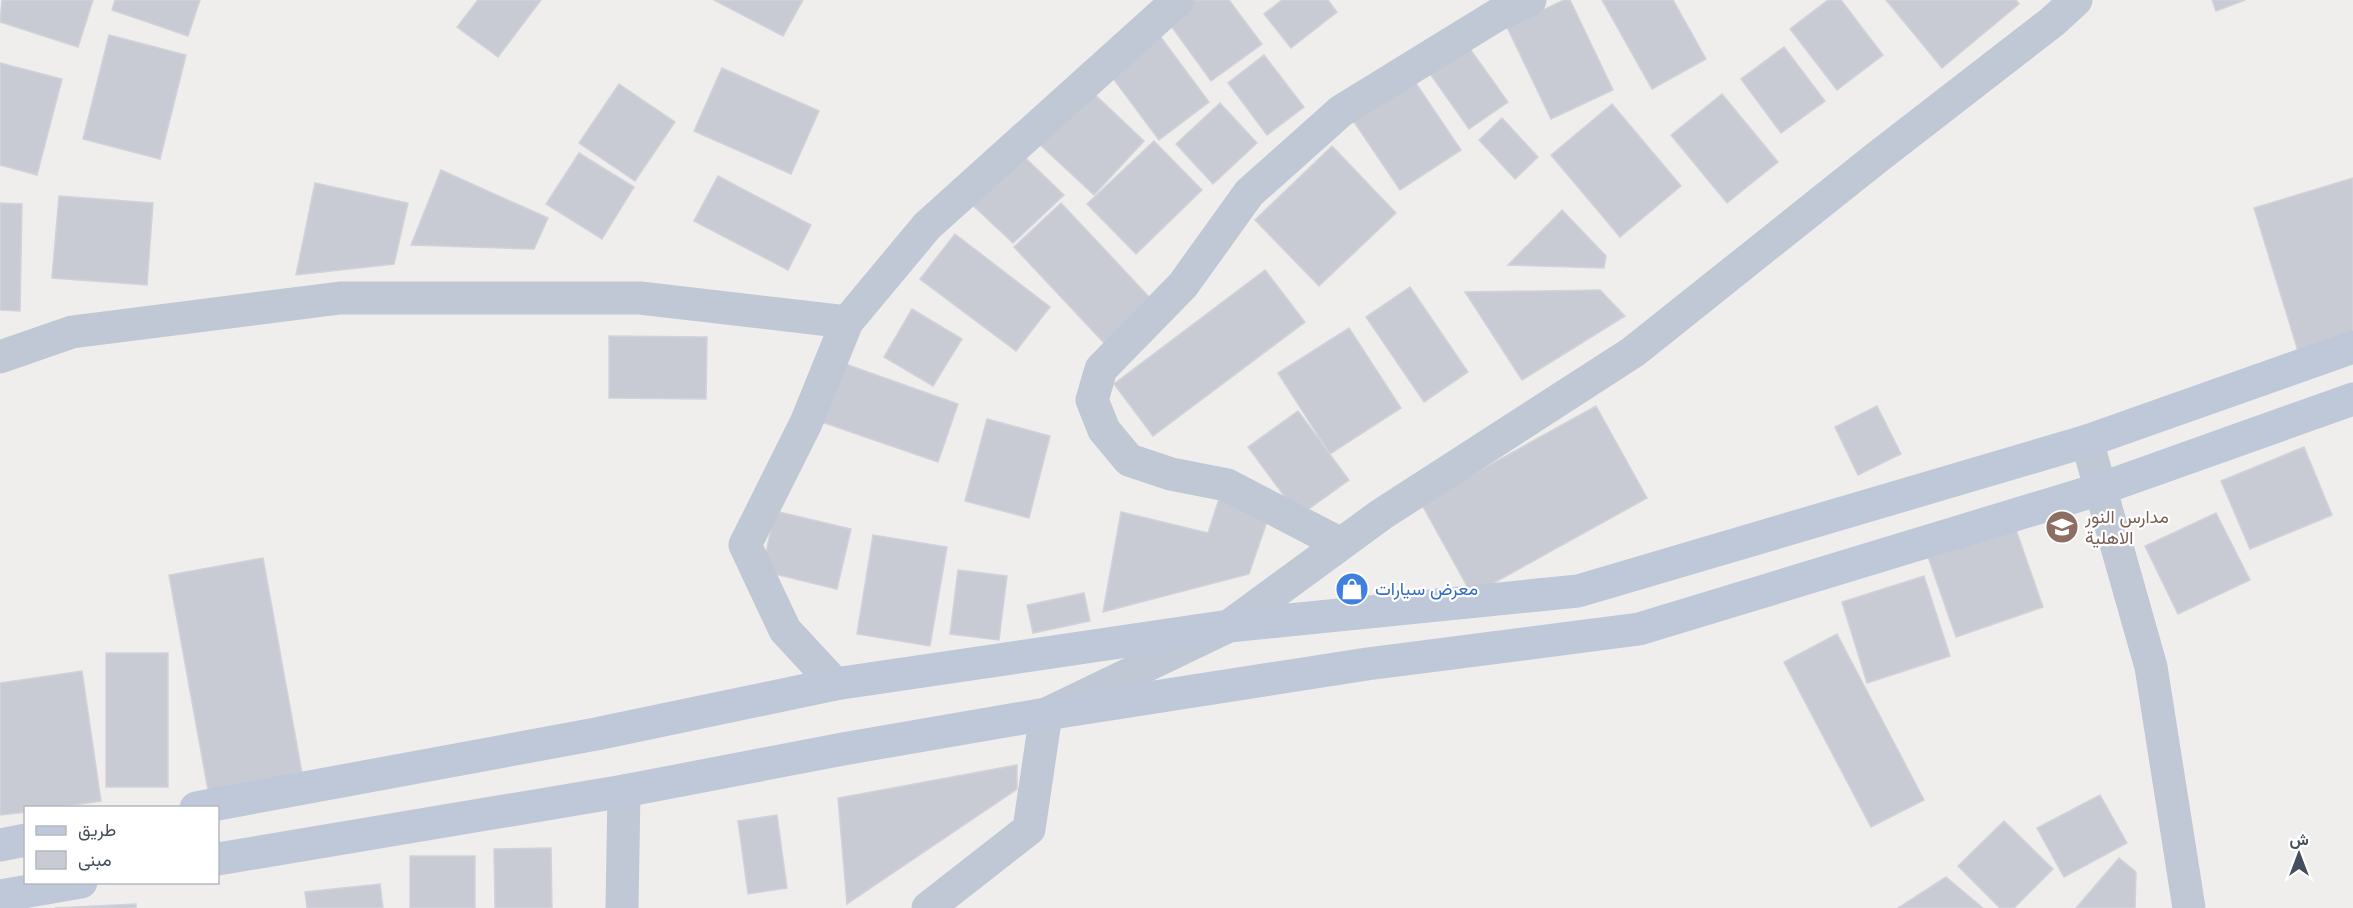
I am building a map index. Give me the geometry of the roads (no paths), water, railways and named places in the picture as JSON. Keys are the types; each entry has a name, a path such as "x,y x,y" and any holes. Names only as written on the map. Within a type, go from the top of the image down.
{"street":[{"path":"835,684 785,630 745,545 806,423 847,322 927,226 1178,0"},
{"path":"1341,544 1227,485 1171,474 1129,460 1104,430 1092,400 1101,369 1183,285 1249,193 1341,111 1497,15 1530,0"},
{"path":"1046,714 1229,626 1382,514 1633,352 1875,159 2052,22 2076,0"},
{"path":"0,357 72,332 340,298 640,298 847,322"},
{"path":"201,806 596,734 835,684 1229,626 1578,591 2087,441 2353,347"},
{"path":"219,859 624,791 843,749 1046,714 1366,664 1639,629 2100,489 2353,399"},
{"path":"2087,441 2151,667 2189,908"},
{"path":"928,908 1029,829 1046,714"},
{"path":"622,908 624,791"},
{"path":"0,845 24,840"},
{"path":"0,896 69,884"}],"place":[{"name":"مدارس النور الاهلية","path":"2062,527"},
{"name":"معرض سيارات","path":"1352,589"}]}
